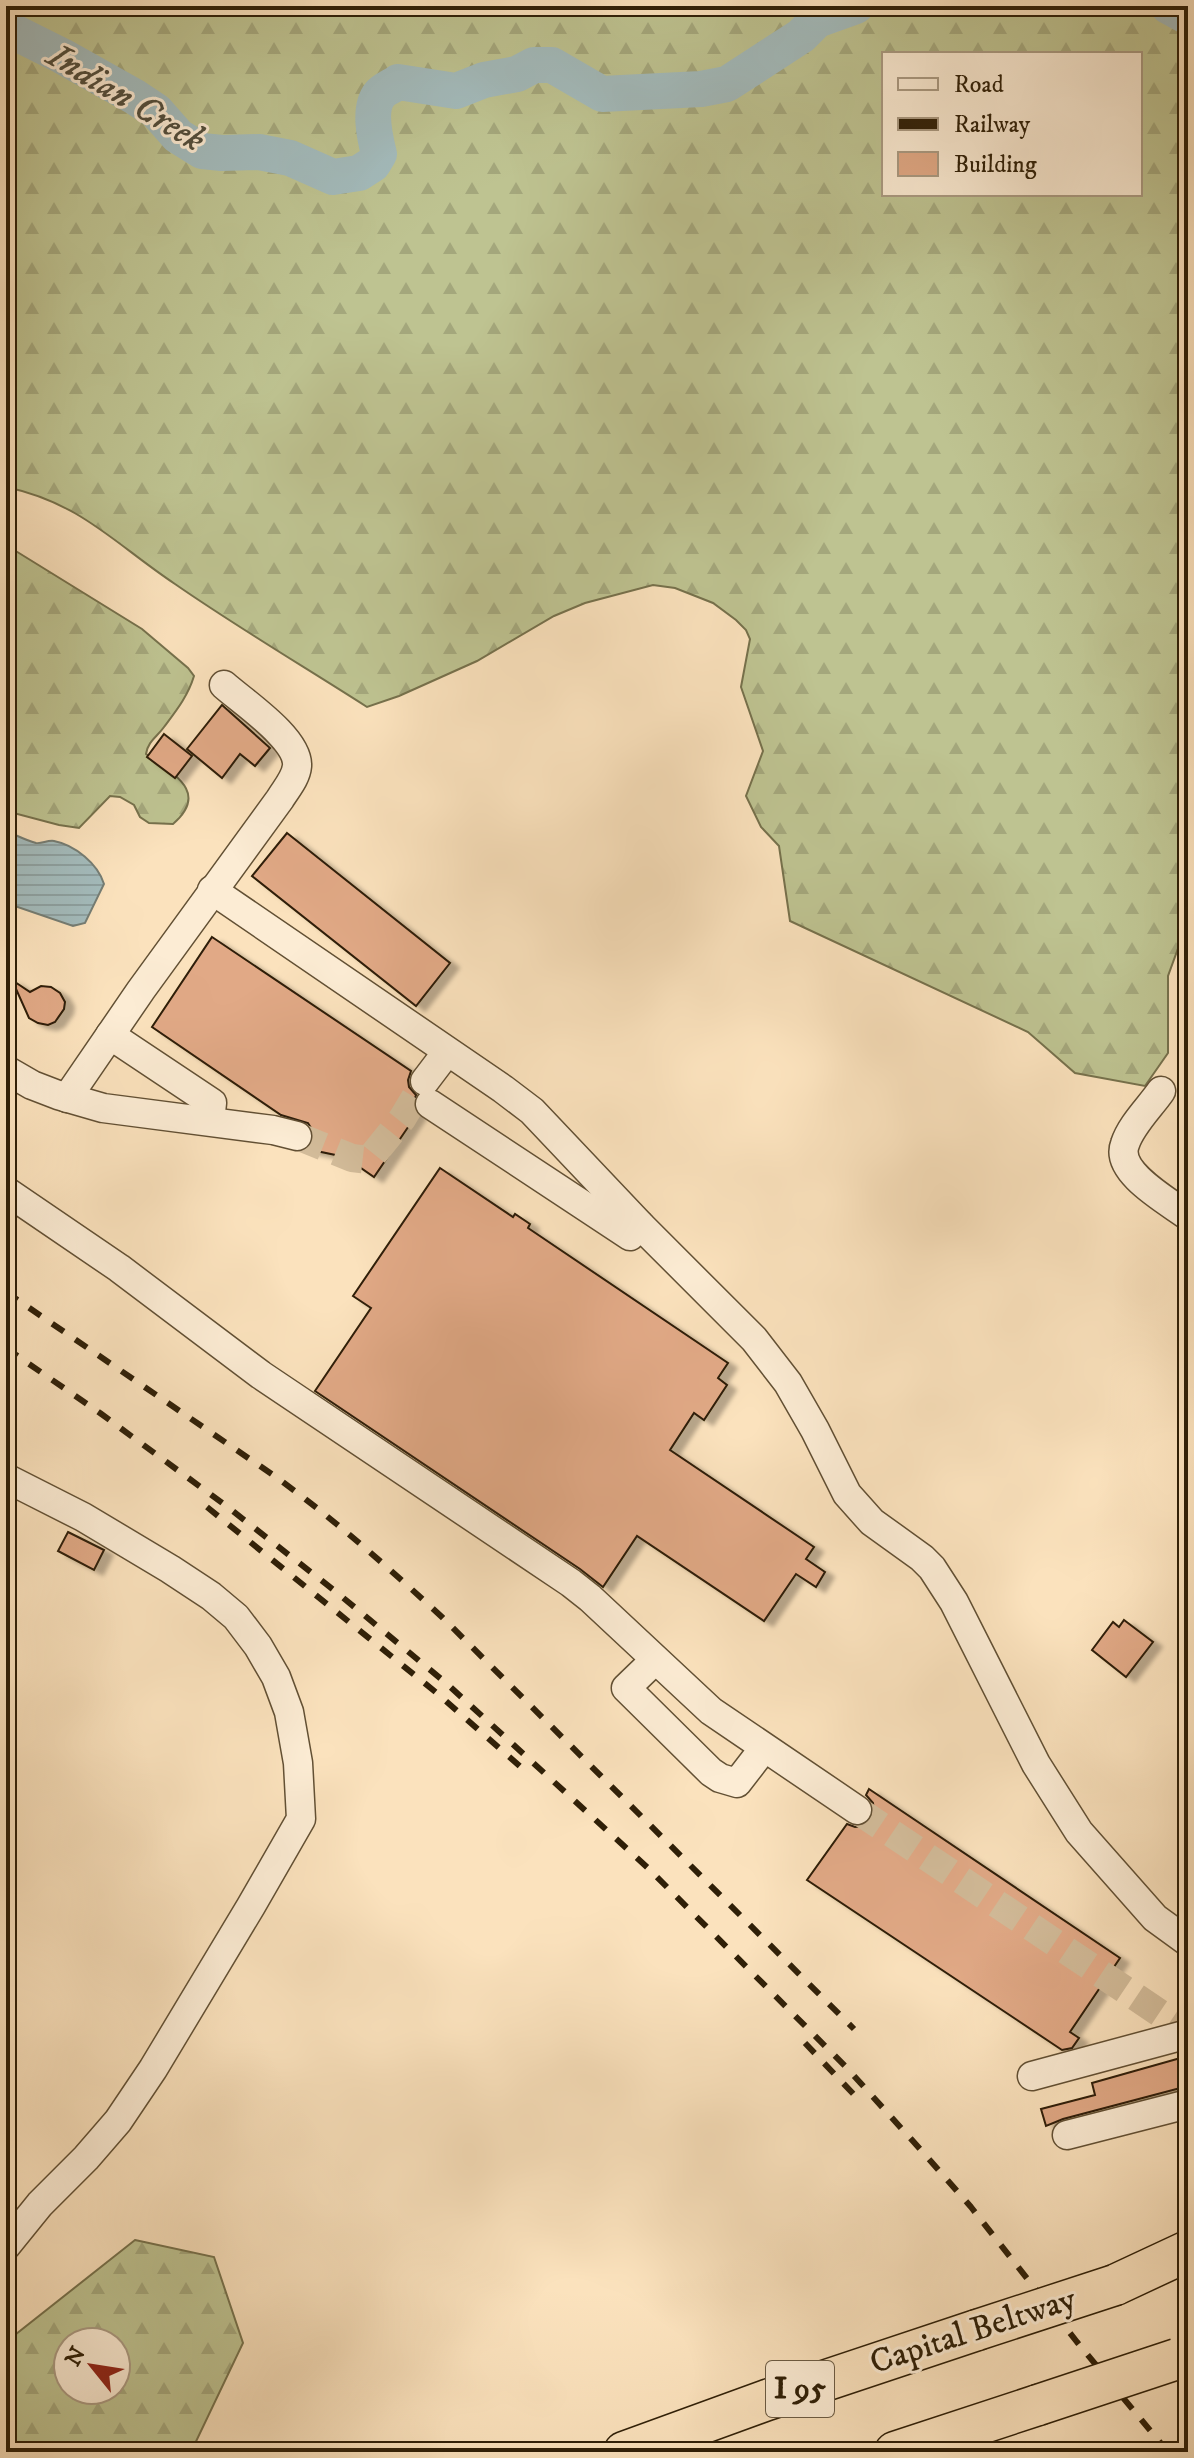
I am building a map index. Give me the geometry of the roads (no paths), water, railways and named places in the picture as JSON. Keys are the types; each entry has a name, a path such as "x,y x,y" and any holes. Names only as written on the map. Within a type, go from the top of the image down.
{"highway":[{"path":"1115,2285 1188,2251"},
{"name":"Capital Beltway","path":"624,2452 767,2400 1188,2261"},
{"path":"895,2452 1182,2357"}],"lane":[{"path":"67,1098 212,890 280,799 297,769 297,755 283,735 224,685"},
{"path":"212,890 532,1111 754,1339 788,1383 847,1494 872,1522 932,1568 954,1602 1036,1764 1079,1832 1155,1918 1188,1942"},
{"path":"110,1035 212,1103 210,1121"},
{"path":"447,1052 427,1093 630,1236 640,1225"},
{"path":"6,1070 32,1085 103,1108 273,1130 297,1136"},
{"path":"1161,1091 1125,1143 1123,1156 1130,1172 1188,1216"},
{"path":"6,1191 119,1268 261,1375 571,1583 711,1711 857,1810"},
{"path":"6,2246 40,2204 118,2121 227,1947 301,1819 298,1763 289,1712 276,1677 236,1617 170,1569 83,1517 7,1479"},
{"path":"655,1660 626,1688 711,1772 737,1783 764,1748"},
{"path":"1032,2076 1188,2034"},
{"path":"1067,2135 1188,2104"}],"water":[{"path":"6,831 36,843 62,843 91,863 104,884 85,923 73,926 6,903"}],"waterway":[{"name":"Indian Creek","path":"6,28 135,97 156,111 178,136 202,151 259,152 290,158 333,177 359,173 373,164 379,154 374,123 376,100 398,82 456,91 484,80 517,74 534,65 552,65 602,94 701,89 727,84 801,36 817,20 856,6"},
{"name":"Indian Creek","path":"1168,6 1188,17"},
{"path":"6,8 28,39"}],"tunnel":[{"path":"297,1136 352,1158 369,1160 402,1119 425,1081"},
{"path":"857,1810 1188,2032"}],"railway":[{"path":"6,1292 276,1477 382,1563 443,1618 854,2029"},
{"path":"6,1348 225,1505 335,1591 446,1683 648,1868 846,2067 921,2150 971,2207 1168,2452"},
{"path":"207,1507 438,1694 530,1775"},
{"path":"805,2043 860,2101"}]}
